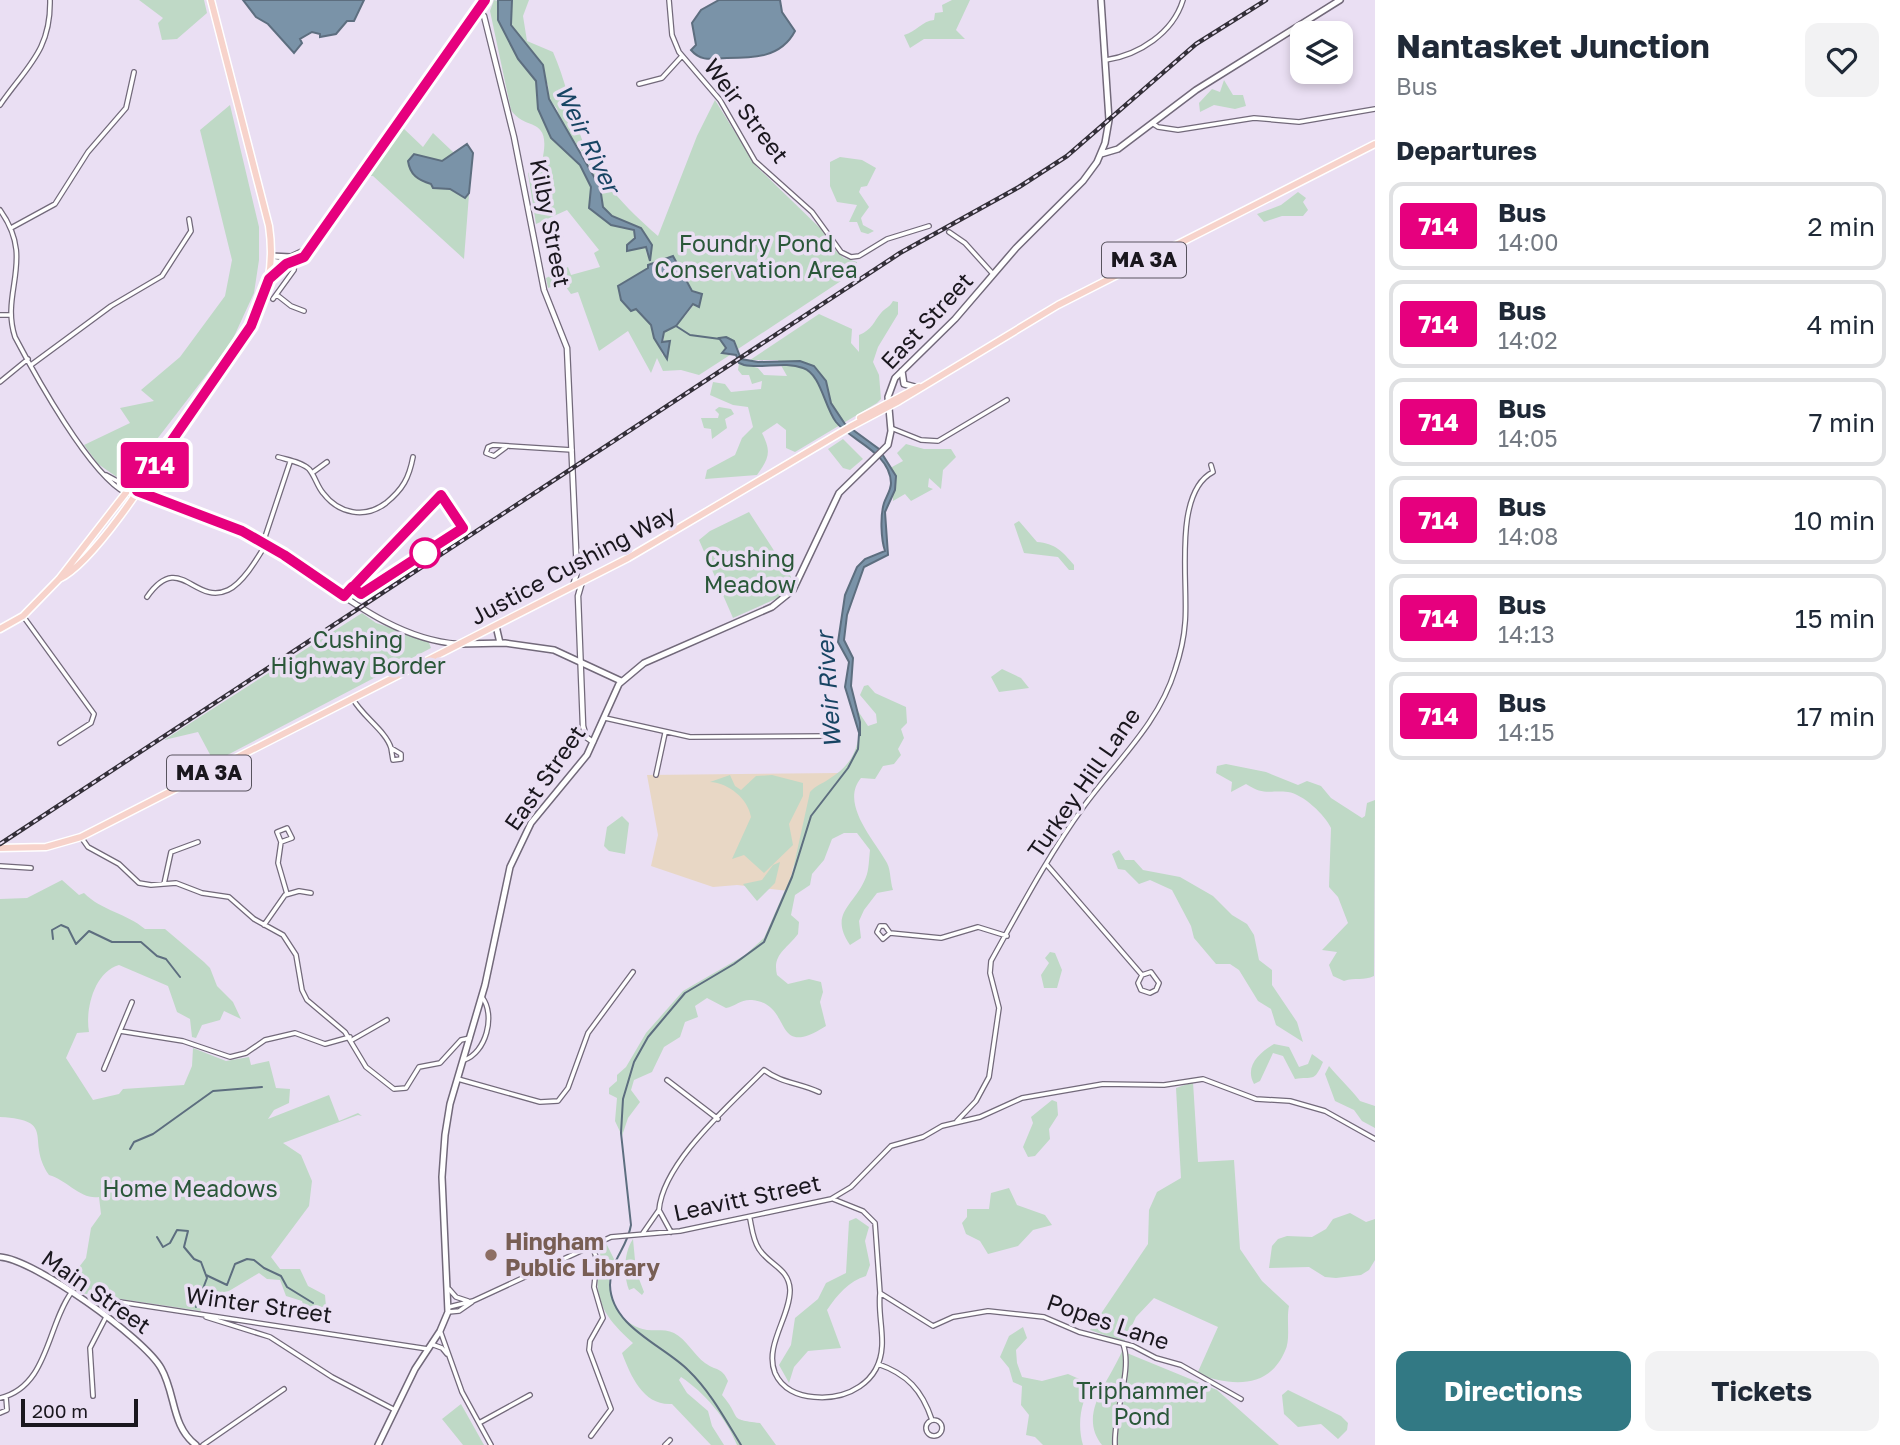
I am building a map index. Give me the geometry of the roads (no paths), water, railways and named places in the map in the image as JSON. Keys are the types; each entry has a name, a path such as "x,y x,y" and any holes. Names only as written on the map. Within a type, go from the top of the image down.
{"main road":[{"path":"0,629 23,616 96,545 251,326 269,279 271,258 267,220 211,0"},
{"path":"269,279 306,250 485,0"},
{"name":"East Street","path":"440,1331 448,1309 449,1289 443,1155 448,1115 482,997 506,882 519,845 535,818 575,772 594,743 621,681 644,663 787,598 839,493 886,449 891,428 888,404 891,385 1086,178 1101,154 1110,120 1101,0"},
{"path":"1101,154 1118,149 1223,73 1340,0"},
{"path":"1105,144 1118,149"},
{"name":"Justice Cushing Way","path":"4,848 46,847 81,837 584,581 682,527 1074,296 1375,144"},
{"path":"271,258 295,259"},
{"path":"271,258 286,264"},
{"path":"902,371 904,384 917,387"},
{"path":"496,626 500,643"},
{"path":"460,644 500,643 557,651 621,681"},
{"name":"Main Street","path":"0,1257 31,1266 138,1341 157,1362 169,1384 179,1426 196,1445"},
{"path":"378,1445 440,1331"}],"street":[{"path":"0,105 43,46 50,0"},
{"name":"Weir Street","path":"669,0 671,35 682,56 720,100 755,160 811,212 844,254 859,257 887,239 929,226"},
{"path":"1105,60 1158,38 1174,22 1183,0"},
{"name":"Kilby Street","path":"478,10 484,16 512,124 545,294 566,342 577,572 570,588"},
{"path":"639,84 662,78 682,56"},
{"path":"11,228 47,211 58,201 88,152 125,108 134,72"},
{"path":"1152,122 1163,129 1181,130 1254,118 1299,122 1375,109"},
{"path":"0,211 11,228 17,257 9,315 13,331 31,365 89,457 104,474 132,492 213,519 264,543 374,617 436,640 460,644"},
{"path":"31,365 111,306 162,276 191,231 190,219"},
{"path":"948,232 965,243 993,274"},
{"path":"273,299 295,270 295,259"},
{"path":"277,295 291,306 304,310"},
{"path":"0,314 9,315"},
{"path":"0,383 28,359"},
{"path":"891,428 921,440 938,441 1007,400"},
{"path":"506,447 494,456 486,453 491,446 572,450"},
{"path":"278,457 304,466 312,474 323,494 336,505 348,512 365,513 382,506 402,489 408,480 413,457"},
{"path":"147,597 160,582 172,578 186,580 206,593 225,592 241,579 264,543 291,461"},
{"path":"312,474 327,462"},
{"name":"Turkey Hill Lane","path":"955,1122 966,1113 989,1077 999,1008 989,968 1083,807 1143,731 1170,683 1185,624 1183,562 1188,524 1196,491 1204,478 1213,472 1211,465"},
{"path":"577,572 584,581 578,596 583,729 587,738 594,743"},
{"path":"570,588 578,596"},
{"path":"23,616 94,714 91,723 60,743"},
{"path":"435,657 439,648 436,640"},
{"path":"353,699 371,724 386,736 391,748"},
{"path":"605,718 696,738 828,736"},
{"path":"656,775 665,733"},
{"path":"281,842 288,842 292,837 287,828 281,828 277,832 281,842 278,863 288,894"},
{"path":"81,837 88,847 119,864 136,881 149,885 176,883 206,894 229,897 264,925 285,937 293,947 307,1000 351,1039 370,1071 392,1088 401,1090 409,1086 419,1067 440,1063 461,1040 470,1038"},
{"path":"164,884 171,852 198,842"},
{"path":"1047,865 1142,975"},
{"path":"0,866 31,868"},
{"path":"264,925 279,900 288,894 312,893"},
{"path":"890,933 941,938 978,927 1007,936"},
{"path":"458,1079 540,1102 558,1101 568,1088 580,1048 590,1029 633,972"},
{"path":"1151,972 1157,976 1159,983 1156,990 1150,993 1141,990 1138,983 1142,975 1151,972"},
{"path":"464,1060 474,1055 484,1041 486,1006 482,997"},
{"path":"104,1069 132,1002"},
{"path":"120,1031 183,1041 230,1057 246,1054 265,1040 295,1033 321,1044 339,1043 387,1020"},
{"path":"643,1233 659,1210 662,1190 669,1177 764,1070 779,1081 799,1083 819,1092"},
{"name":"Leavitt Street","path":"448,1309 459,1311 473,1301 593,1245 622,1235 671,1232 750,1218 831,1199 851,1187 887,1149 1029,1097 1103,1084 1164,1085 1200,1078 1256,1099 1290,1101 1320,1110 1375,1139"},
{"path":"667,1080 718,1119"},
{"path":"966,1113 970,1119"},
{"path":"750,1218 758,1248 780,1268 789,1284 789,1296 773,1357 773,1368 782,1384 792,1391 811,1397 844,1395 866,1382 878,1364 882,1345 880,1293 875,1223 863,1211 831,1199"},
{"path":"659,1210 671,1232"},
{"path":"591,1436 611,1409 589,1350 590,1341 603,1318 594,1287 597,1260 593,1245"},
{"path":"449,1289 461,1300 473,1301"},
{"path":"0,1398 6,1397 32,1376 42,1362 55,1321 71,1293"},
{"name":"Popes Lane","path":"880,1293 935,1326 953,1317 998,1311 1044,1317 1079,1332 1123,1343 1181,1365 1241,1399"},
{"name":"Winter Street","path":"87,1304 94,1299 107,1300 429,1347"},
{"path":"197,1314 271,1337 332,1377 395,1410"},
{"path":"93,1396 90,1348 106,1317"},
{"path":"440,1331 462,1392 491,1445"},
{"path":"1115,1445 1116,1413 1126,1361 1123,1343"},
{"path":"429,1347 442,1348 450,1359"},
{"path":"878,1364 895,1370 911,1382 922,1396 932,1420 941,1424 942,1430 937,1436 931,1436 926,1431 927,1423 932,1420"},
{"path":"203,1445 284,1389"},
{"path":"479,1423 530,1395"},
{"path":"0,1413 7,1410 6,1397"},
{"path":"665,1445 670,1440"}],"water":[{"path":"243,0 364,0 354,21 347,21 336,34 320,37 320,34 312,32 300,39 302,43 294,53 268,24 256,17"},
{"path":"498,0 512,0 511,25 543,65 549,99 600,187 603,207 612,216 641,228 652,245 650,261 646,247 627,251 627,245 635,238 634,230 611,225 589,208 591,187 580,165 551,138 538,109 536,81 518,59 498,20"},
{"path":"719,0 780,0 782,12 795,31 782,47 766,55 747,58 699,57 691,50 696,45 692,23 701,10"},
{"path":"467,144 473,153 469,193 465,198 450,189 433,188 431,184 415,176 411,170 408,161 414,154 442,161"},
{"path":"673,256 692,291 702,294 699,307 693,304 676,326 664,332 662,342 670,341 667,359 654,338 651,325 636,309 631,311 621,300 618,286 648,268 648,265"},
{"path":"726,337 734,341 741,359 758,362 800,361 814,366 826,381 831,403 845,424 879,449 896,476 895,490 885,512 888,555 864,567 847,615 844,640 853,658 851,686 860,722 860,736 845,687 849,662 838,642 845,595 857,567 865,559 885,551 882,521 884,503 891,486 889,472 877,455 836,422 809,371 788,365 751,366 739,363 736,355 722,353 726,348 719,338"}],"waterway":[{"name":"Weir River","path":"676,326 690,335 720,339"},
{"name":"Weir River","path":"741,1445 696,1378 629,1324 613,1300 611,1276 631,1225 621,1133 623,1099 634,1062 648,1037 685,993 734,964 764,942 792,877 811,816 848,768 858,749 859,734"},
{"path":"53,939 52,930 61,925 68,928 76,944 89,931 112,942 141,942 157,956 166,959 180,977"},
{"path":"130,1149 134,1142 153,1134 213,1091 262,1087"},
{"path":"157,1237 163,1247 170,1243 177,1230 188,1231 184,1247 194,1259 201,1262 207,1278 196,1307"},
{"path":"206,1275 227,1285 235,1264 247,1259 254,1260 281,1276 287,1287 313,1303"}],"railway":[{"path":"0,844 900,253 1019,187 1067,156 1196,44 1266,0"}],"place":[{"name":"Hingham Public Library","path":"491,1255"}],"park label":[{"name":"Foundry Pond Conservation Area","path":"756,257"},
{"name":"Cushing Meadow","path":"750,572"},
{"name":"Cushing Highway Border","path":"358,653"},
{"name":"Home Meadows","path":"190,1189"},
{"name":"Triphammer Pond","path":"1142,1404"}]}
